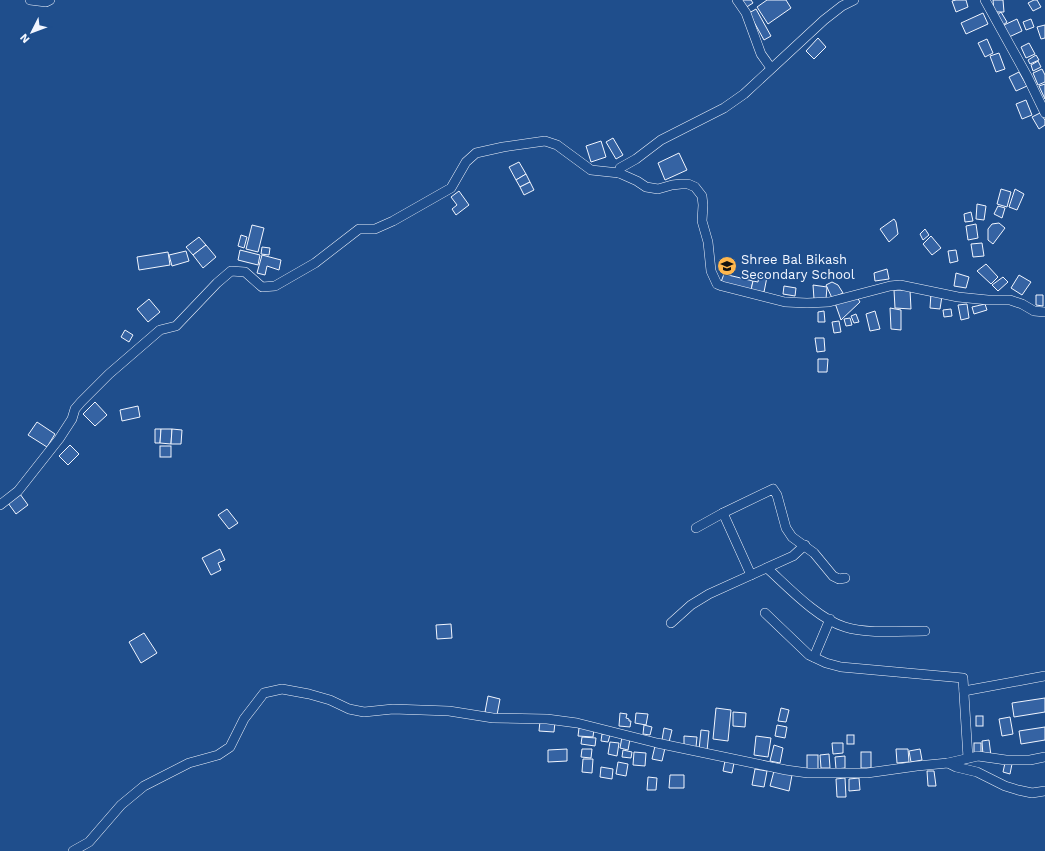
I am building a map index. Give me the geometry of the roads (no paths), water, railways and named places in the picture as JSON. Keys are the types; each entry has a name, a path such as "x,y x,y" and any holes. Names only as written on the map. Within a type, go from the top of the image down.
{"street":[{"path":"30,0 46,2 50,0"},
{"path":"737,0 746,14 761,54 771,68"},
{"path":"619,173 620,168 636,159 661,140 724,108 744,94 824,20 842,6 854,0"},
{"path":"985,0 1027,76 1045,113"},
{"path":"0,505 18,491 59,439 72,419 75,409 81,402 109,374 160,330 176,326 217,283 231,271 246,272 262,287 275,286 315,263 359,229 375,229 393,221 451,188 466,162 476,153 503,147 545,141 561,148 591,170 619,173 652,189 681,184 688,184 695,187 700,191 702,196 702,221 708,242 711,272 716,284 722,286 785,302 807,303 829,302 890,286 900,286 958,297 988,300 1010,300 1022,304 1034,311 1045,312"},
{"path":"696,528 773,489 777,496 786,528 792,537 814,553 833,576 839,579 845,578"},
{"path":"723,513 751,575"},
{"path":"671,623 691,605 709,594 793,556 805,545"},
{"path":"766,568 815,610 844,627 860,630 925,631"},
{"path":"765,613 809,655 826,663 841,667 963,678 968,758"},
{"path":"814,657 830,620"},
{"path":"964,691 1045,676"},
{"path":"73,851 89,842 121,805 144,786 188,763 218,756 230,747 244,719 264,693 282,689 309,694 364,712 393,709 449,711 493,718 548,719 577,722 657,743 786,770 808,773 867,773 948,763 978,756 1006,760 1030,760 1045,757"},
{"path":"948,763 956,767 977,772 1005,786 1018,790 1032,793 1045,791"}],"place":[{"name":"Shree Bal Bikash Secondary School","path":"727,266"}]}
